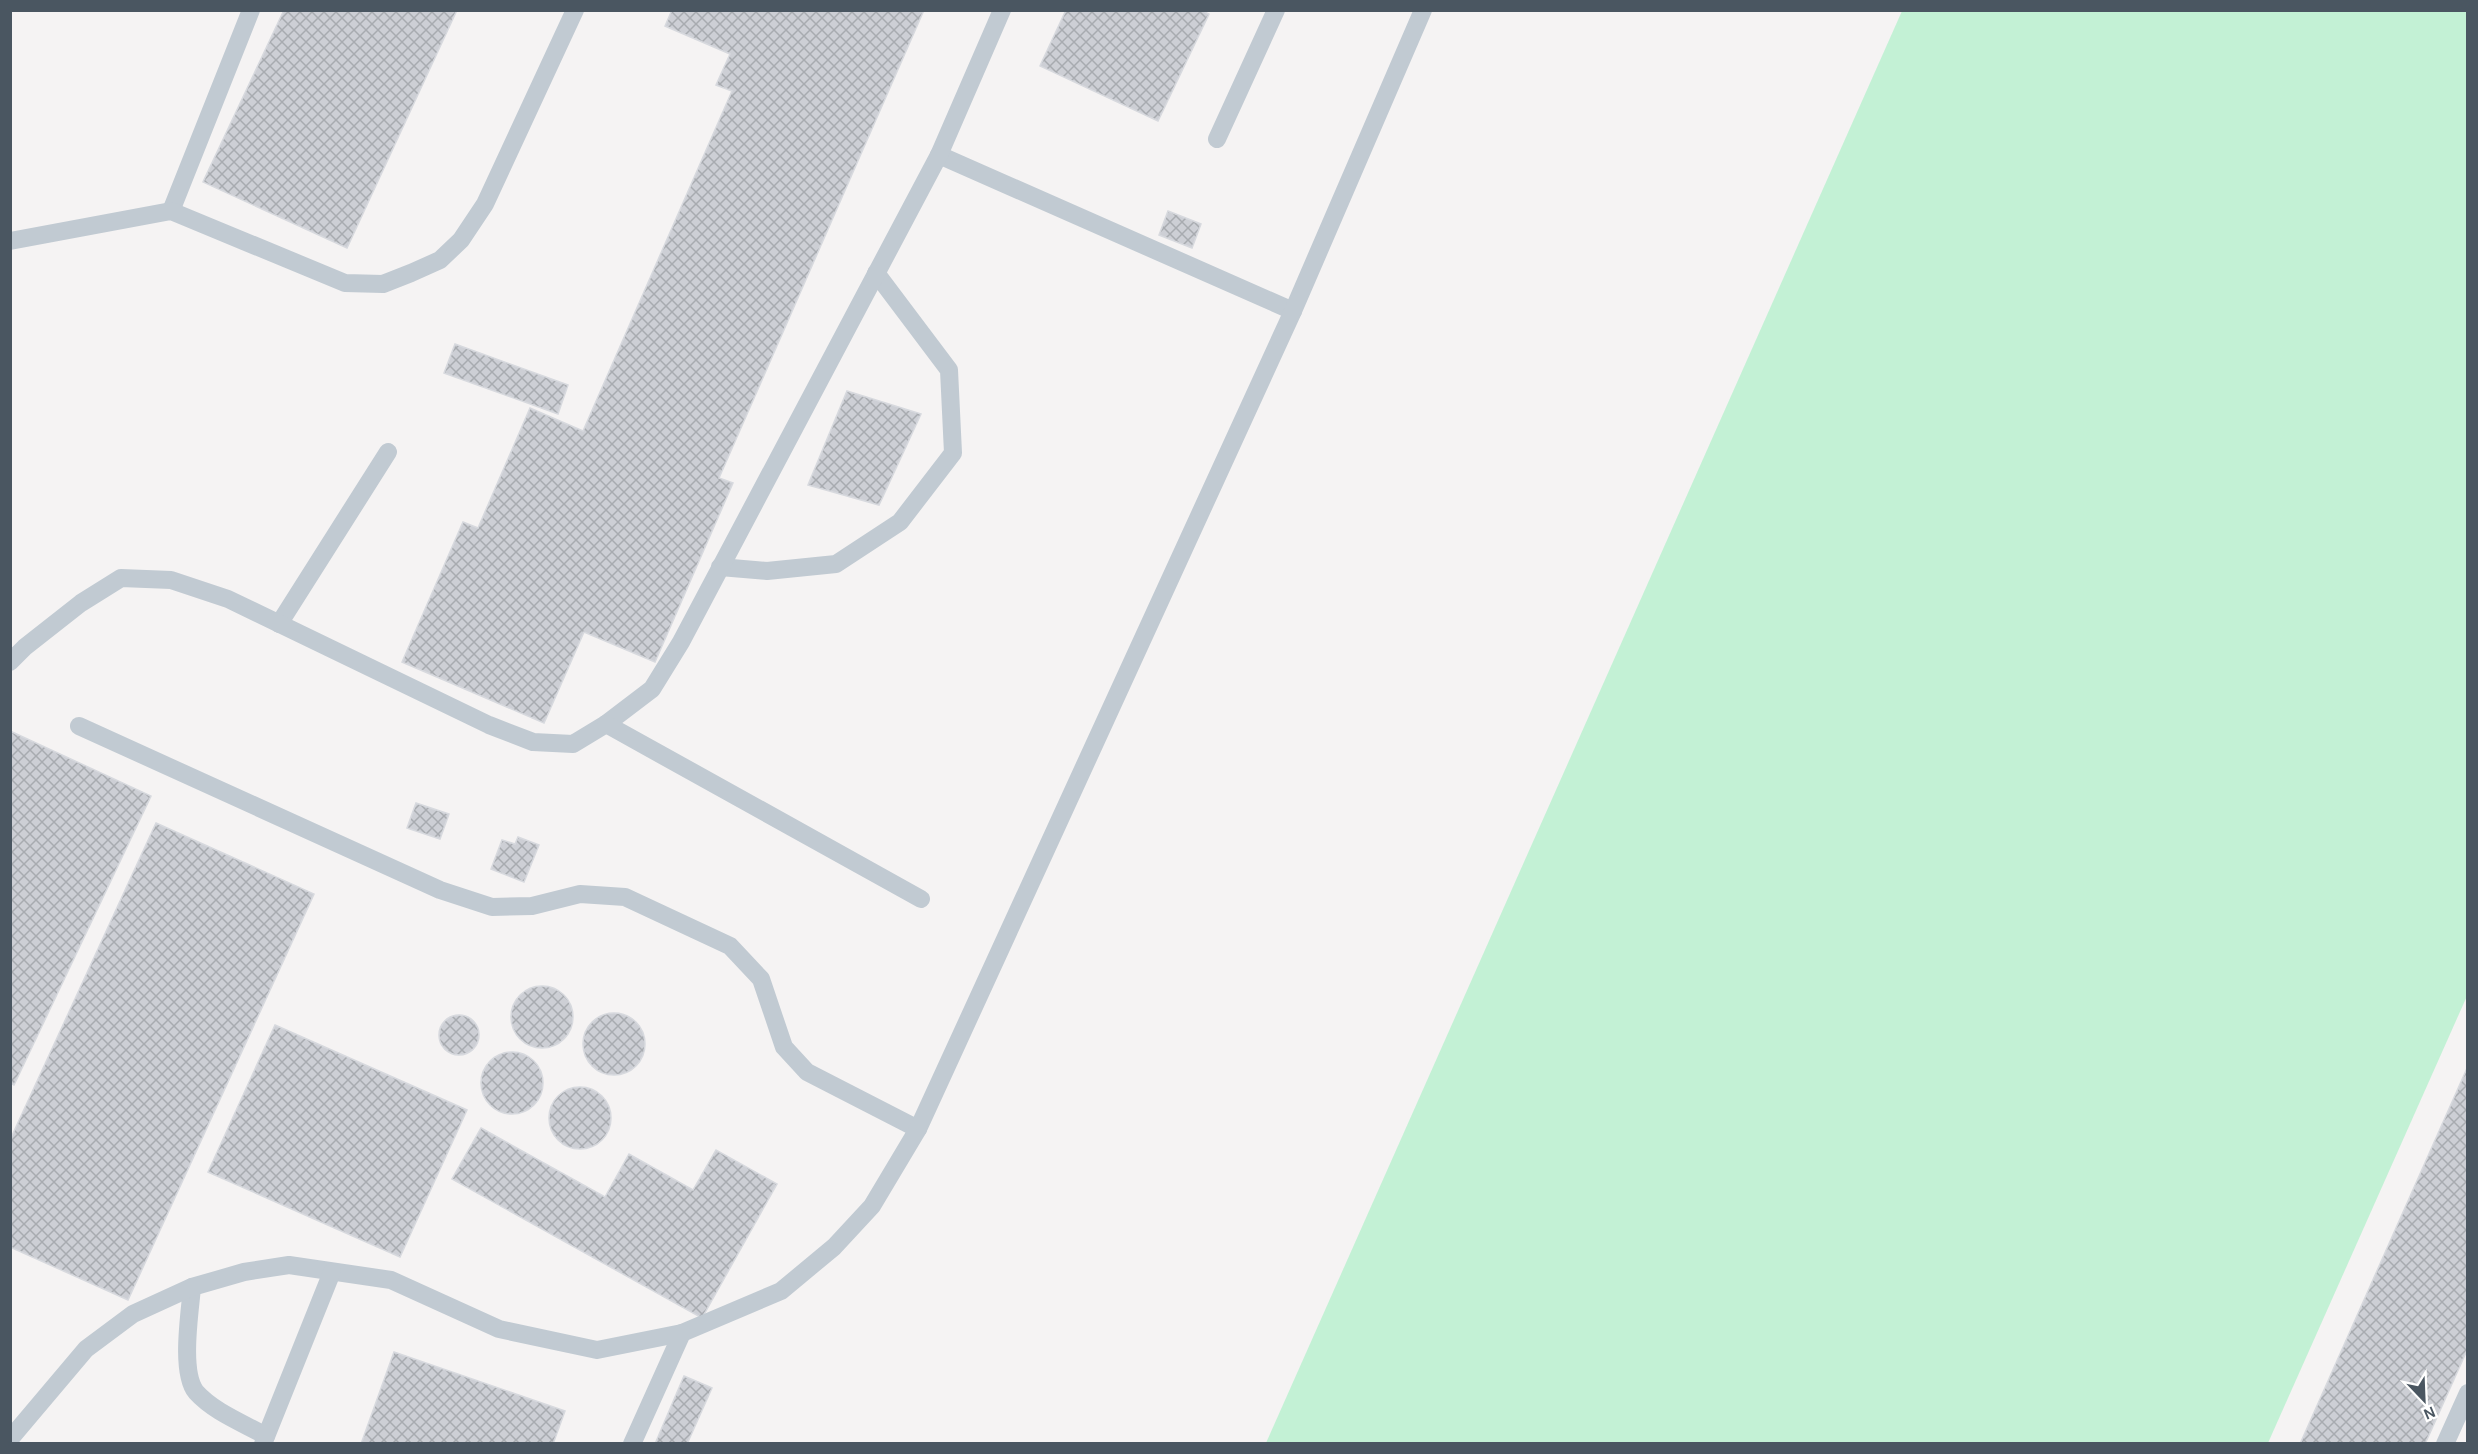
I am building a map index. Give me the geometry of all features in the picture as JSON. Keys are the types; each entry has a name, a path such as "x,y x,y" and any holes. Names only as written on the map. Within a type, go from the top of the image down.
{"lane":[{"path":"171,211 251,10"},
{"path":"10,241 171,211 345,282 382,284 440,260 461,240 485,204 575,10"},
{"path":"10,662 25,647 81,603 121,579 171,580 228,599 489,725 533,742 573,744 606,724 652,689 681,642 939,155 1002,10"},
{"path":"1216,139 1276,10"},
{"path":"10,1439 86,1349 133,1314 192,1287 244,1272 289,1265 391,1280 499,1329 597,1350 682,1333 780,1291 834,1247 872,1206 918,1129 1293,311 1423,10"},
{"path":"939,155 1293,311"},
{"path":"720,567 767,571 836,564 900,522 953,453 949,370 876,273"},
{"path":"279,624 388,452"},
{"path":"606,724 921,899"},
{"path":"79,726 440,890 492,907 532,906 580,894 625,897 730,946 761,979 784,1047 807,1071 918,1129"},
{"path":"192,1287 187,1361 195,1390 212,1406 265,1440 332,1272"},
{"path":"632,1443 682,1333"},
{"path":"2445,1443 2468,1393"}],"green space":[{"path":"1902,11 2467,11 2467,996 2268,1443 1266,1443"}],"building":[{"path":"284,10 457,10 347,248 203,182"},
{"path":"672,10 924,10 719,478 733,483 655,662 584,632 544,723 402,662 463,522 478,528 530,408 583,431 732,91 716,85 730,54 665,26"},
{"path":"1066,10 1201,10 1209,14 1158,121 1040,66"},
{"path":"1168,211 1201,224 1192,248 1159,235"},
{"path":"455,344 568,385 558,414 444,373"},
{"path":"847,391 921,414 879,505 808,485"},
{"path":"10,731 151,796 14,1085 10,1083"},
{"path":"416,803 449,814 440,839 407,828"},
{"path":"156,823 314,894 128,1300 10,1247 10,1140"},
{"path":"518,837 539,845 524,882 491,869 502,840 515,844"},
{"path":"542,986 554,988 564,995 571,1005 573,1017 571,1029 564,1039 554,1046 542,1048 530,1046 520,1039 513,1029 511,1017 513,1005 520,995 530,988"},
{"path":"614,1013 626,1015 636,1022 643,1032 645,1044 643,1056 636,1066 626,1073 614,1075 602,1073 592,1066 585,1056 583,1044 585,1032 592,1022 602,1015"},
{"path":"459,1015 467,1016 473,1021 478,1027 478,1043 473,1049 467,1054 459,1055 451,1054 445,1049 440,1043 439,1035 440,1027 445,1021 451,1016"},
{"path":"275,1025 467,1110 400,1257 208,1172"},
{"path":"512,1052 524,1054 534,1061 541,1071 543,1083 541,1095 534,1105 524,1112 512,1114 500,1112 490,1105 483,1095 481,1083 483,1071 490,1061 500,1054"},
{"path":"2468,1066 2468,1348 2425,1444 2300,1444"},
{"path":"580,1087 592,1089 602,1096 609,1106 611,1118 609,1130 602,1140 592,1147 580,1149 568,1147 558,1140 551,1130 549,1118 551,1106 558,1096 568,1089"},
{"path":"481,1128 605,1197 629,1154 693,1190 716,1150 777,1184 702,1318 452,1179"},
{"path":"394,1352 565,1411 553,1444 361,1444"},
{"path":"684,1376 712,1388 687,1444 655,1444"}]}
